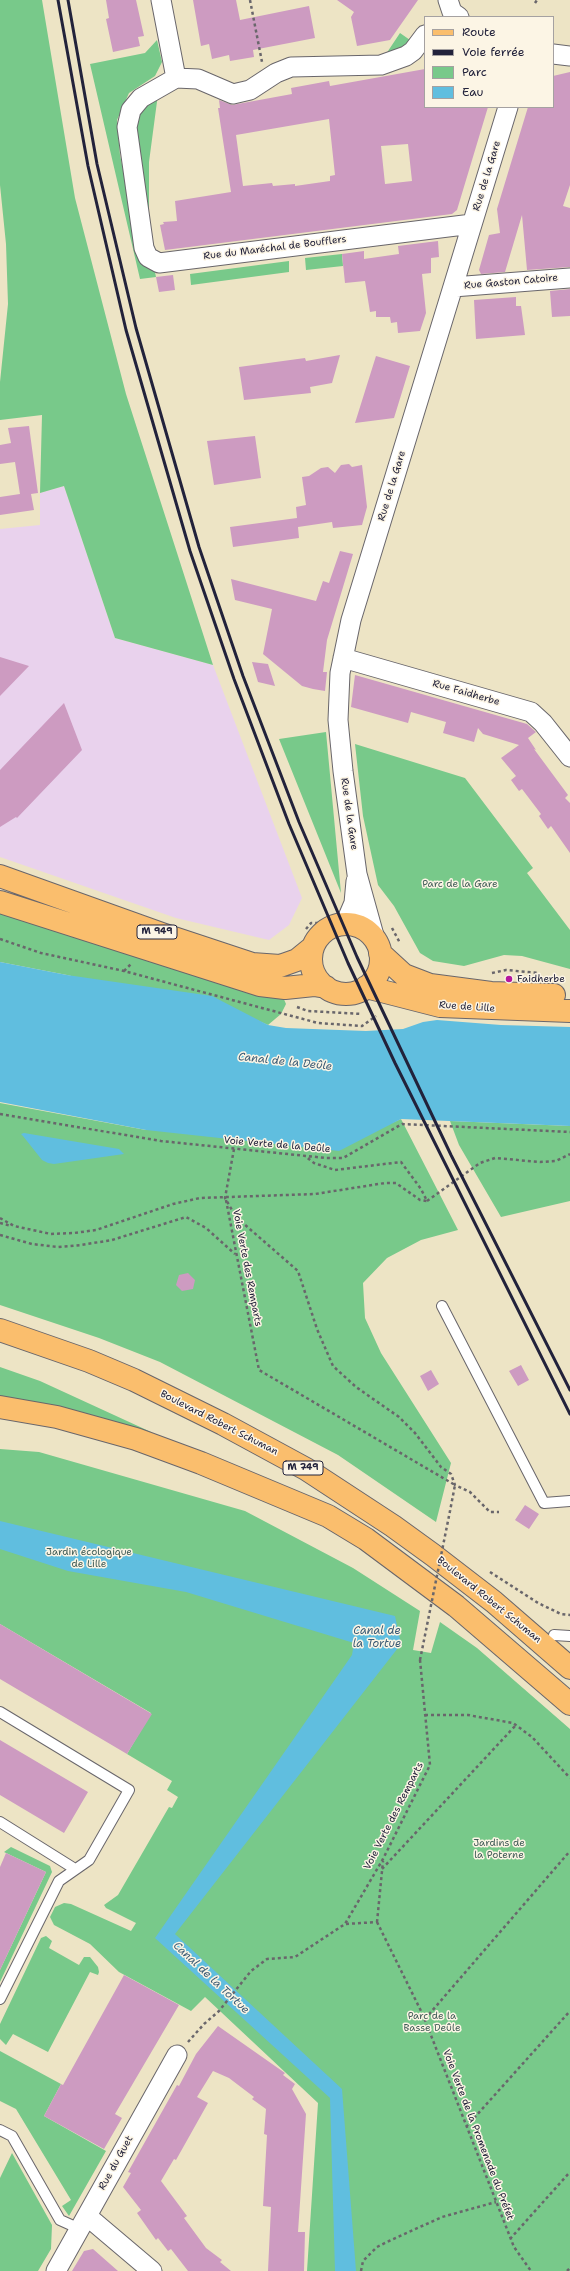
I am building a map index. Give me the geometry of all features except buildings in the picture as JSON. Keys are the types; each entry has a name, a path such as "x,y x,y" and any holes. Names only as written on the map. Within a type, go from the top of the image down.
{"main road":[{"name":"M 949","path":"0,876 162,934 257,965 271,967 289,964 309,939"},
{"name":"M 949","path":"0,902 260,985 285,988 314,985 326,987"},
{"path":"345,924 355,925 364,929 378,946 378,972 366,987 357,992 335,992 326,987 314,972 311,960 309,939 318,938 326,930 345,924"},
{"name":"Rue de Lille","path":"378,946 404,975 430,985 491,993 570,996"},
{"name":"Rue de Lille","path":"366,987 440,1006 570,1011"},
{"name":"Boulevard Robert Schuman","path":"0,1330 104,1367 217,1421 306,1469 393,1526 465,1579 570,1668"},
{"path":"0,1406 57,1417 136,1439 244,1480 328,1516 366,1539 456,1606 570,1704"},
{"path":"393,1526 415,1536 450,1557 565,1639"}],"street":[{"path":"161,0 176,78 198,79 233,94 250,90 291,67 381,65 390,63 413,51 424,37"},
{"path":"554,54 570,56"},
{"name":"Rue du Maréchal de Boufflers","path":"176,78 141,98 133,106 128,117 127,140 136,189 144,248 148,257 158,263 472,224"},
{"name":"Rue de la Gare","path":"378,946 357,874 339,736 338,702 343,658 351,620 508,108"},
{"name":"Rue Gaston Catoire","path":"453,287 570,278"},
{"name":"Rue Faidherbe","path":"343,658 531,712 543,722 570,757"},
{"name":"Rue de la Gare","path":"345,924 354,903 357,874"},
{"name":"Rue du Guet","path":"56,2271 177,2055"},
{"path":"83,2222 152,2271"}],"lane":[{"path":"442,1306 544,1503 570,1501"},
{"path":"0,1712 129,1790 89,1860 58,1880 0,1999"},
{"path":"0,1822 75,1869"},
{"path":"0,2130 12,2136 60,2220 83,2222"}],"path":[{"path":"250,0 261,60 269,78"},
{"path":"309,939 311,924 321,922"},
{"path":"0,940 41,953 124,971 133,961"},
{"path":"300,1008 308,1011 362,1014"},
{"name":"Voie Verte de la Deûle","path":"0,1114 161,1141 305,1156 343,1158 402,1124 570,1132"},
{"path":"234,1149 225,1198 236,1217 298,1271 317,1329 334,1366 350,1383 399,1417 415,1433 441,1467 451,1474 455,1485"},
{"path":"305,1156 314,1164 335,1170 401,1162 421,1188 427,1201 434,1198 480,1163 495,1158 540,1162 556,1161 570,1154"},
{"name":"Voie Verte des Remparts","path":"427,1201 420,1200 396,1183 316,1194 225,1198 258,1370 455,1485 470,1492 490,1512 499,1512"},
{"path":"0,1222 51,1234 74,1234 96,1230 173,1204 200,1198 225,1198"},
{"path":"0,1235 32,1244 58,1247 81,1245 112,1240 186,1217 206,1228 236,1254"},
{"path":"0,1218 14,1226"},
{"name":"Voie Verte des Remparts","path":"345,1924 383,1859 430,1765 420,1660 455,1485"},
{"path":"425,1715 468,1716 516,1725 532,1737 570,1778"},
{"path":"382,1868 516,1725"},
{"path":"425,2019 570,1851"},
{"path":"177,2055 204,2024 219,2010 241,1981 268,1959 295,1957 345,1924 376,1922 383,1859"},
{"name":"Voie Verte de la Promenade du Préfet","path":"376,1922 425,2019 510,2239 517,2252 531,2271"},
{"path":"466,2126 570,2011"},
{"path":"510,2239 570,2172"},
{"path":"361,2271 363,2261 383,2244 442,2217 496,2202"},
{"path":"567,2271 570,2268"}],"shaded area":[{"path":"64,486 115,638 213,665 302,898 289,925 269,940 176,918 0,857 0,529 40,525 40,493"}],"green space":[{"path":"0,0 42,0 75,198 126,394 213,665 115,638 64,486 40,493 42,415 0,420 0,382 8,304 6,244 0,185"},
{"path":"400,33 410,40 402,47 386,54"},
{"path":"157,40 162,62 155,76 129,93 117,120 120,155 129,199 136,253 141,264 155,272 156,277 140,279 90,64 145,53"},
{"path":"158,94 149,162 149,212 146,212 135,152 136,113"},
{"path":"342,254 343,266 306,270 305,258"},
{"path":"289,261 289,272 191,285 190,274"},
{"path":"326,732 341,893 279,739"},
{"name":"Parc de la Gare","path":"355,744 465,778 533,868 527,873 570,930 570,969 522,956 504,955 464,966 433,961 420,953 394,906 378,885 363,816"},
{"path":"0,909 283,997 286,1004 281,1014 268,1025 252,1018 67,975 0,962"},
{"path":"0,1103 146,1130 392,1123 401,1119 458,1230 421,1240 387,1258 363,1283 365,1318 381,1353 451,1463 436,1522 338,1455 160,1362 99,1338 0,1305"},
{"path":"450,1121 570,1126 570,1201 501,1217 459,1145"},
{"path":"0,1367 40,1381 151,1432 151,1434 0,1398"},
{"path":"0,1449 39,1452 245,1511 353,1568 420,1611 413,1650 431,1653 440,1622 477,1648 570,1729 570,2271 307,2271 318,2103 205,1997 191,2011 119,1972 90,1944 54,1925 50,1917 55,1907 64,1903 71,1904 131,1931 136,1923 106,1908 104,1905 118,1895 169,1807 172,1808 178,1797 167,1790 172,1781 127,1754 151,1713 0,1624"},
{"path":"11,1847 50,1866 52,1872 0,1982 0,1970 46,1872 4,1852"},
{"path":"46,1936 52,1941 49,1948 79,1965 84,1957 90,1957 98,1967 98,1975 90,1972 48,2052 13,2034 6,2045 0,2039 0,2024 41,1938"},
{"path":"0,2051 61,2084 44,2116 106,2151 69,2216 62,2206 71,2200 16,2109 0,2101"},
{"path":"12,2153 52,2225 51,2249 38,2271 0,2271 0,2178"}],"water":[{"name":"Canal de la Deûle","path":"0,962 67,975 212,996 268,1025 286,1028 366,1031 403,1029 423,1022 437,1020 501,1025 570,1027 570,1126 401,1119 339,1151 146,1130 0,1102"},
{"path":"24,1133 119,1149 124,1154 54,1164 48,1163 42,1160 21,1134"},
{"name":"Canal de la Tortue","path":"0,1521 395,1616 401,1644 175,1934 342,2089 356,2271 335,2271 330,2098 155,1938 352,1655 354,1643 186,1592 68,1571 0,1549"}],"railway":[{"path":"58,0 88,166 126,330 190,551 234,679 289,824 348,963 395,1063 570,1414"},
{"path":"68,0 97,164 136,328 199,547 243,676 299,822 357,957 451,1155 570,1390"}],"place":[{"name":"Faidherbe","path":"509,979"}],"park label":[{"name":"Jardin écologique de Lille","path":"89,1558"},
{"name":"Jardins de la Poterne","path":"499,1848"},
{"name":"Parc de la Basse Deûle","path":"432,2022"}]}
